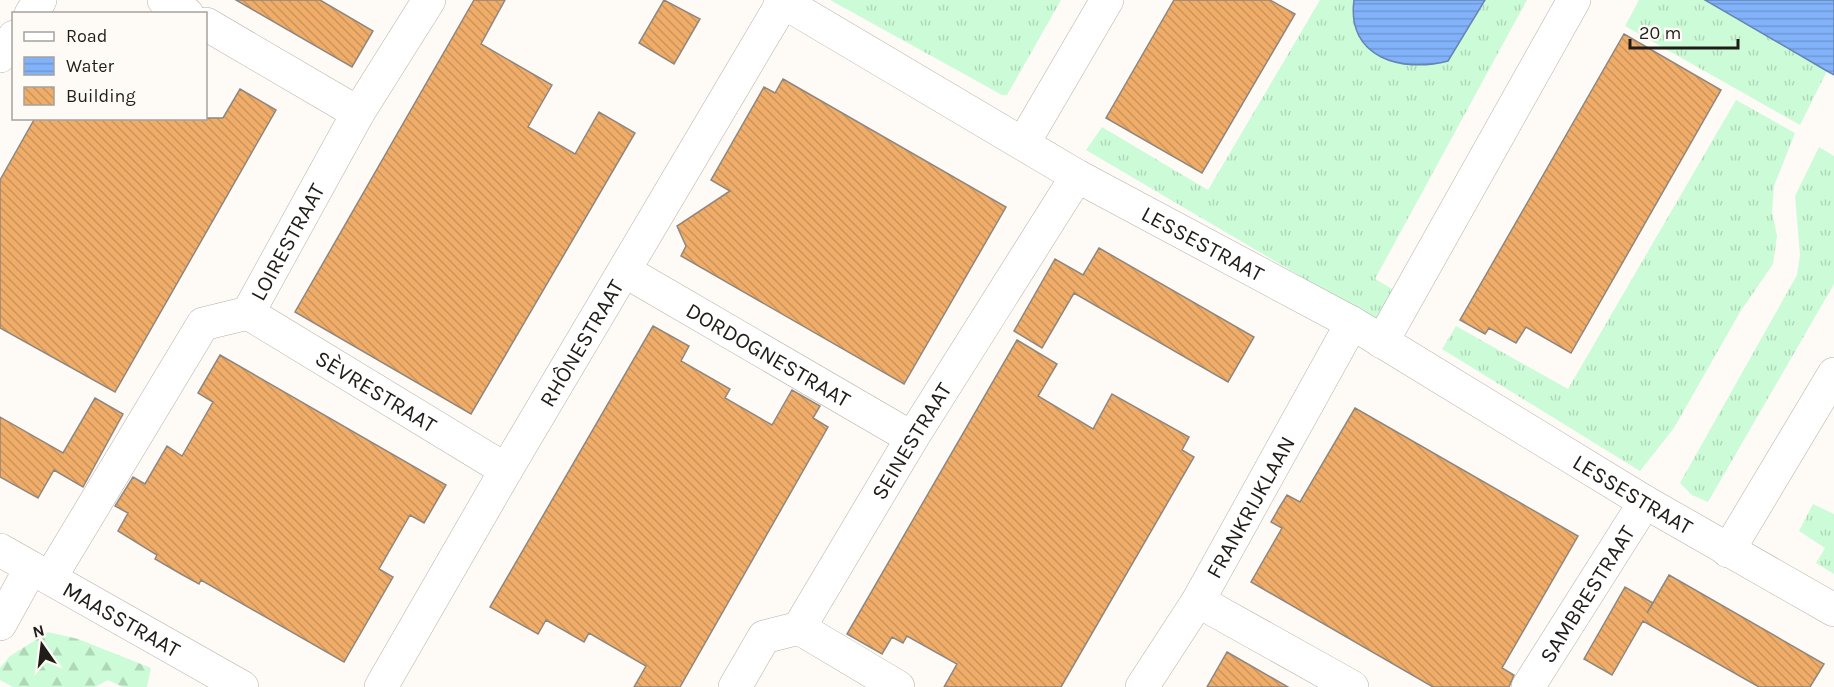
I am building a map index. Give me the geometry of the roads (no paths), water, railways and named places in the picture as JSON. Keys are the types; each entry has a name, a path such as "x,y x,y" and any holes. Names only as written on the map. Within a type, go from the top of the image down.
{"street":[{"path":"164,0 184,12"},
{"name":"LOIRESTRAAT","path":"0,624 40,573 203,324 248,313 358,113 429,0"},
{"path":"1024,142 1107,0"},
{"path":"1382,342 1574,0"},
{"name":"LESSESTRAAT","path":"782,1 1024,142 1077,176 1352,323 1645,502 1834,610"},
{"name":"RHÔNESTRAAT","path":"381,687 782,1"},
{"path":"207,25 358,113"},
{"path":"0,56 12,40"},
{"name":"SEINESTRAAT","path":"799,628 912,438 1077,176"},
{"name":"DORDOGNESTRAAT","path":"625,271 912,438"},
{"name":"SÈVRESTRAAT","path":"248,313 506,470"},
{"name":"FRANKRIJKLAAN","path":"1142,687 1198,601 1352,323"},
{"path":"1728,551 1833,378"},
{"name":"SAMBRESTRAAT","path":"1528,687 1645,502"},
{"name":"MAASSTRAAT","path":"0,550 242,687"},
{"path":"1198,601 1352,687"},
{"path":"735,687 764,637 799,628 898,687"}],"water":[{"path":"1354,0 1485,0 1448,61 1413,65 1381,57 1368,48 1359,36 1354,20"},
{"path":"1705,0 1834,0 1834,75 1827,71"}]}
